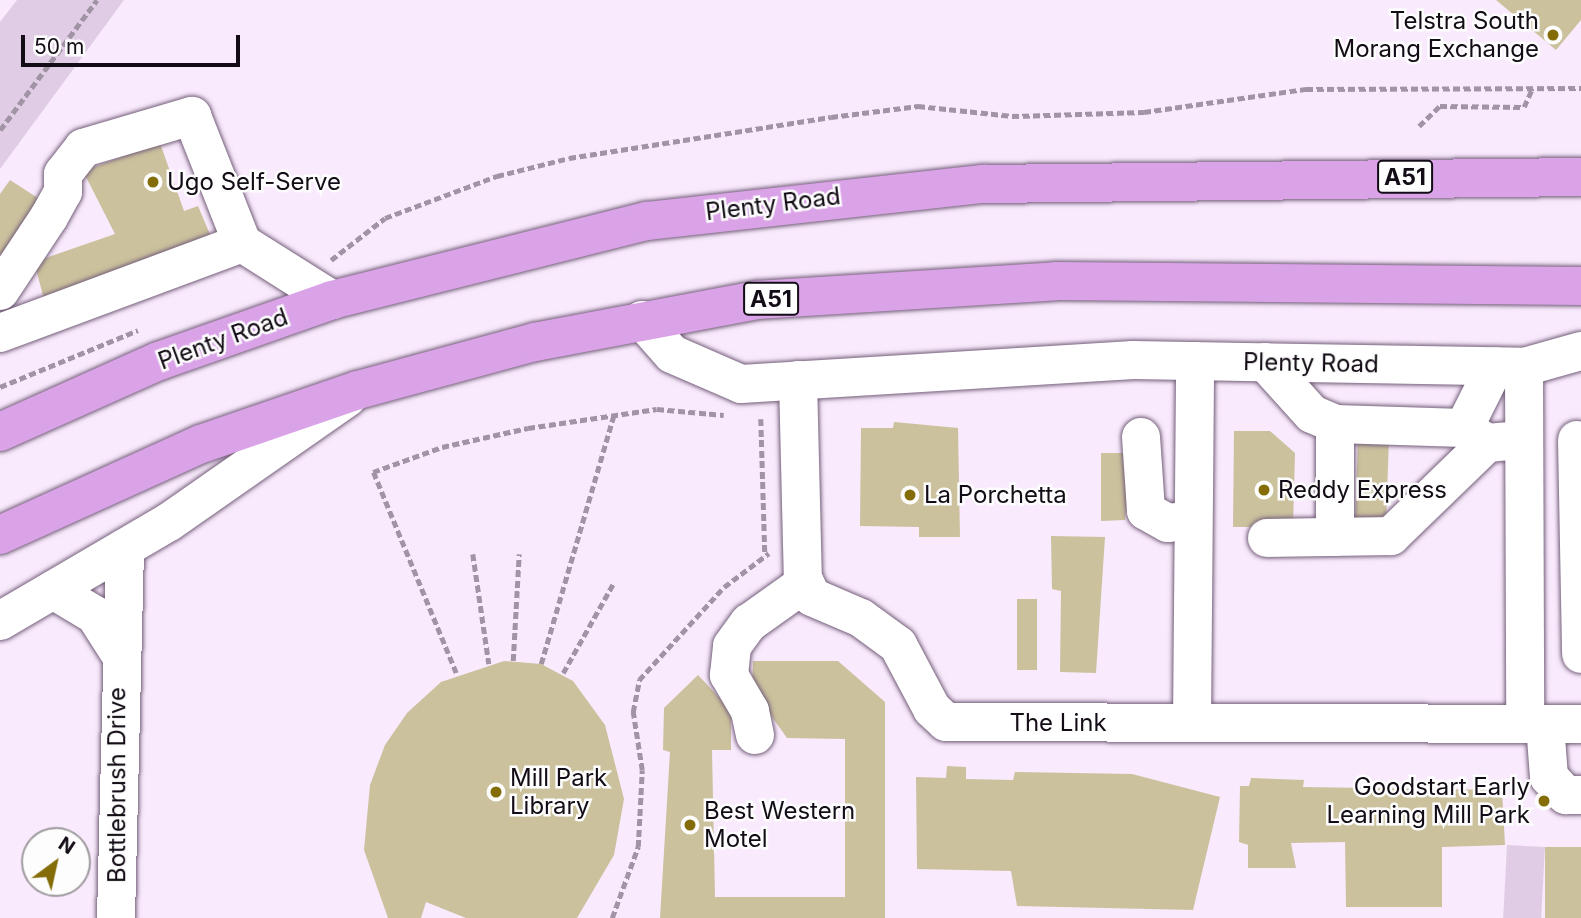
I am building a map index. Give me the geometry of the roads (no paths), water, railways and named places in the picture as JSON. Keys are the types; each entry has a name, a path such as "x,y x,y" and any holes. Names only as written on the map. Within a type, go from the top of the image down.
{"highway":[{"name":"Plenty Road","path":"0,432 159,361 332,300 622,226 851,194 984,184 1581,177"},
{"name":"A51","path":"0,535 201,444 358,390 642,320 757,300 947,284 1581,286"}],"street":[{"path":"0,291 49,217 63,192 63,174 83,148 192,116 242,243 332,300"},
{"path":"0,333 242,243"},
{"name":"Plenty Road","path":"642,320 661,347 717,377 741,384 1195,362 1509,367 1581,351"},
{"path":"1192,723 1195,362"},
{"path":"1265,362 1311,414 1335,424 1491,437"},
{"path":"1509,367 1491,437 1550,724 1549,777 1566,795 1581,795"},
{"path":"1267,538 1391,536 1491,437 1509,367"},
{"path":"755,735 750,710 729,675 732,646 749,623 805,583 797,531 798,380"},
{"path":"0,621 242,475 358,390"},
{"path":"1335,424 1335,537"},
{"path":"1142,437 1146,511 1168,523 1193,520"},
{"path":"1577,440 1581,654"},
{"name":"Bottlebrush Drive","path":"116,918 118,651 125,548"},
{"name":"The Link","path":"805,583 813,597 861,618 898,645 932,709 946,722 1550,724"},
{"name":"Bottlebrush Drive","path":"53,590 95,615 118,651"}],"place":[{"name":"Telstra South Morang Exchange","path":"1553,35"},
{"name":"Ugo Self-Serve","path":"153,182"},
{"name":"Reddy Express","path":"1264,490"},
{"name":"La Porchetta","path":"910,495"},
{"name":"Mill Park Library","path":"496,792"},
{"name":"Goodstart Early Learning Mill Park","path":"1544,801"},
{"name":"Best Western Motel","path":"690,825"}]}
